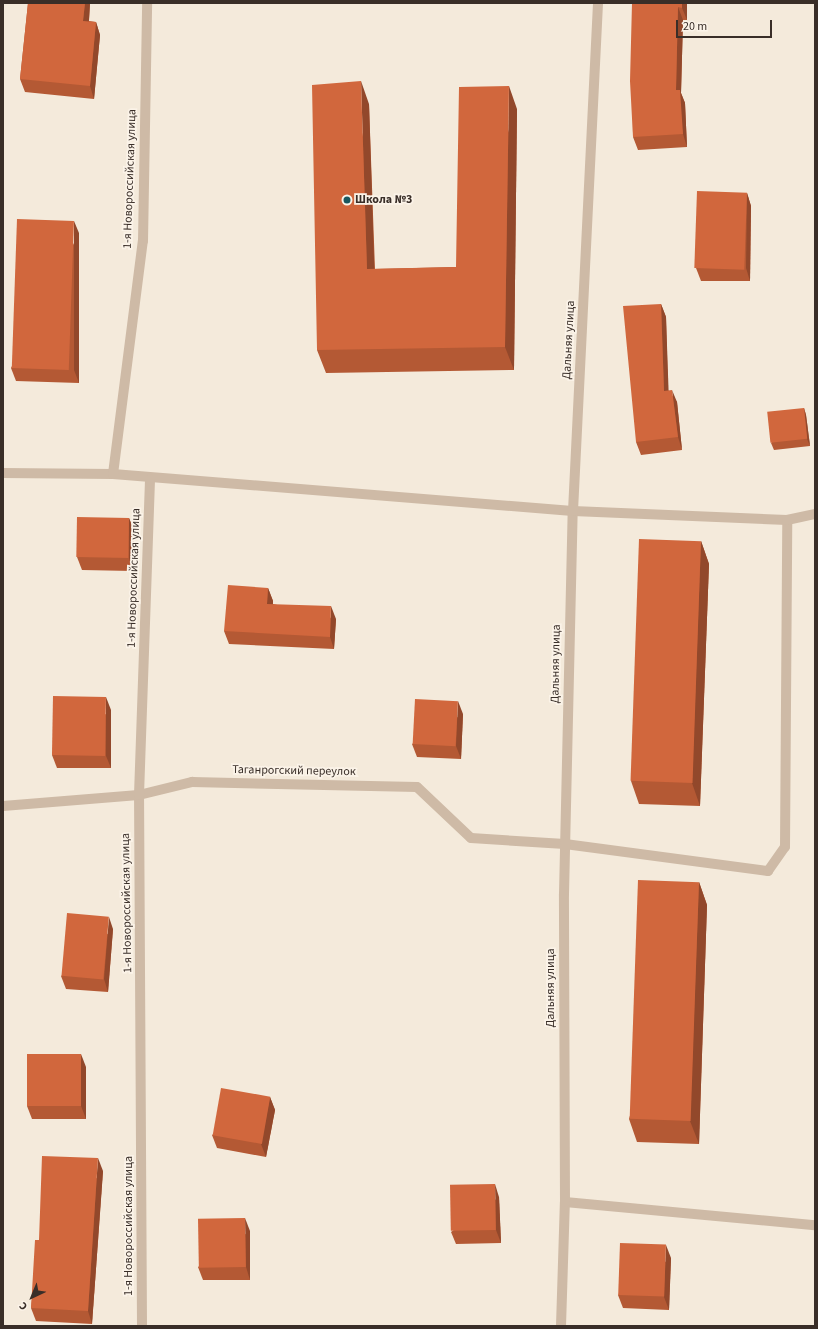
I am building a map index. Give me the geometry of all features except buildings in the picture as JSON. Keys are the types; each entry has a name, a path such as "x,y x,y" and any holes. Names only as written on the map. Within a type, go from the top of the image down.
{"street":[{"name":"1-я Новороссийская улица","path":"113,474 143,241 147,3"},
{"name":"Дальняя улица","path":"562,1326 565,1202 565,844 573,512 598,3"},
{"path":"3,473 113,474 150,479 573,512 787,520 815,514"},
{"name":"1-я Новороссийская улица","path":"142,1326 139,795 150,479"},
{"name":"Таганрогский переулок","path":"3,806 139,795 192,782 418,787 470,838 565,844 768,871 785,847 787,520"},
{"path":"565,1202 815,1225"}],"place":[{"name":"Школа №3","path":"347,200"}]}
